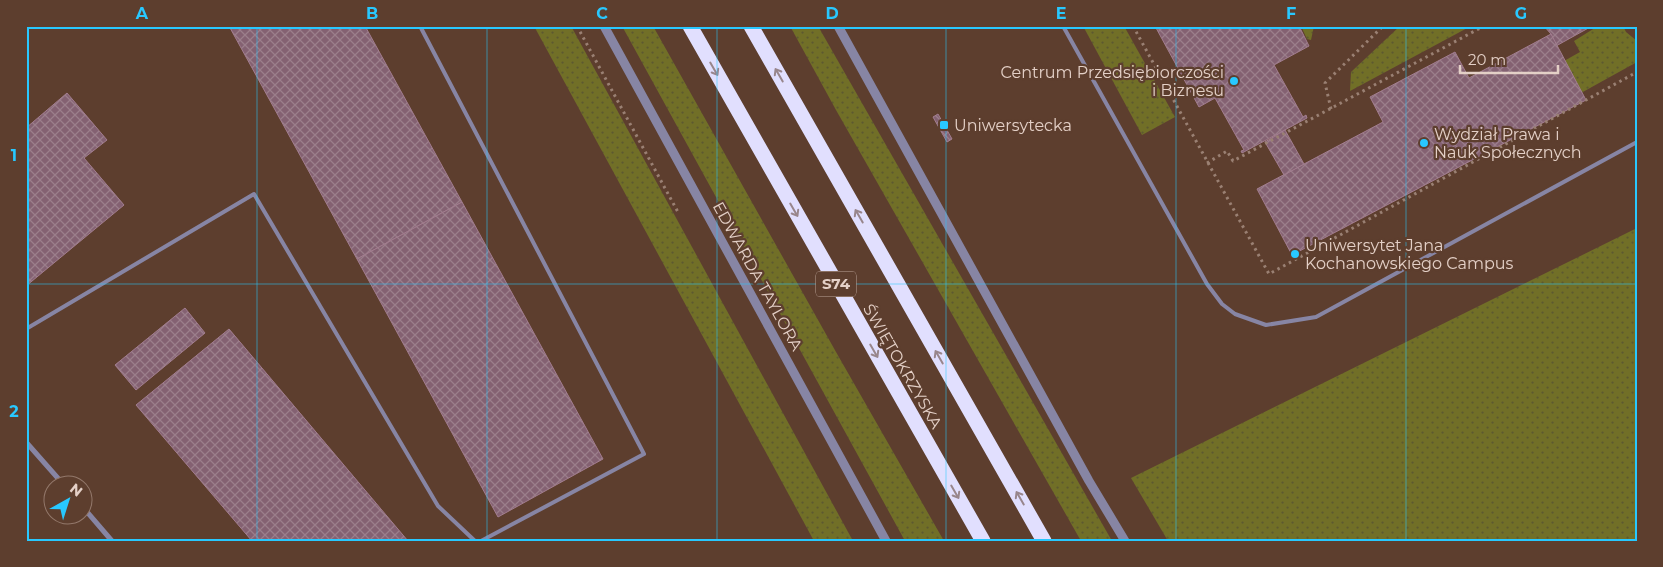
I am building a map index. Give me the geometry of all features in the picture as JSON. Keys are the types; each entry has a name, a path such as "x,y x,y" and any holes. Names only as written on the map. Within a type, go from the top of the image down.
{"highway":[{"name":"ŚWIĘTOKRZYSKA","path":"690,26 982,541"},
{"path":"751,26 1044,541"}],"street":[{"name":"EDWARDA TAYLORA","path":"604,26 886,541"},
{"path":"838,26 1125,541"},
{"path":"26,442 54,474"},
{"path":"92,518 112,541"}],"lane":[{"path":"420,26 644,454 481,541"},
{"path":"1063,26 1207,284 1222,304 1235,314 1266,325 1316,317 1637,142"},
{"path":"26,328 254,194 438,506 475,541"}],"path":[{"path":"1133,26 1268,274 1580,105 1637,72"},
{"path":"1332,109 1325,83 1384,26"},
{"path":"1207,163 1227,151 1233,162 1484,26"}],"shaded area":[{"path":"534,26 571,26 853,541 814,541"},
{"path":"622,26 653,26 944,541 905,541"},
{"path":"790,26 818,26 1112,541 1081,541"},
{"path":"1083,26 1124,26 1175,117 1142,135"},
{"path":"1301,26 1314,26 1311,40 1307,39"},
{"path":"1400,26 1471,26 1350,91 1351,72"},
{"path":"1598,26 1623,26 1626,32 1637,41 1637,62 1581,93 1564,61 1580,52 1574,41"},
{"path":"1637,228 1637,541 1168,541 1131,478"}],"building":[{"path":"229,26 365,26 462,202 357,259"},
{"name":"Centrum Przedsiębiorczości i Biznesu","path":"1155,26 1299,26 1309,46 1274,65 1303,117 1306,115 1307,118 1242,153 1241,151 1244,150 1215,98 1199,107"},
{"path":"1544,26 1592,26 1556,46 1551,34"},
{"name":"Wydział Prawa i Nauk Społecznych","path":"1551,34 1586,100 1292,255 1257,189 1383,122 1370,97 1455,52 1469,78"},
{"path":"67,93 107,140 84,158 124,205 26,286 26,128"},
{"path":"938,114 952,139 947,142 933,117"},
{"path":"1285,130 1304,164 1284,175 1265,142"},
{"path":"462,202 603,459 498,517 357,259"},
{"path":"185,308 205,333 136,390 115,365"},
{"path":"229,329 408,541 252,541 136,405"}],"place":[{"name":"Centrum Przedsiębiorczości i Biznesu","path":"1234,81"},
{"name":"Uniwersytecka","path":"944,125"},
{"name":"Wydział Prawa i Nauk Społecznych","path":"1424,143"},
{"name":"Uniwersytet Jana Kochanowskiego Campus","path":"1295,254"}]}
